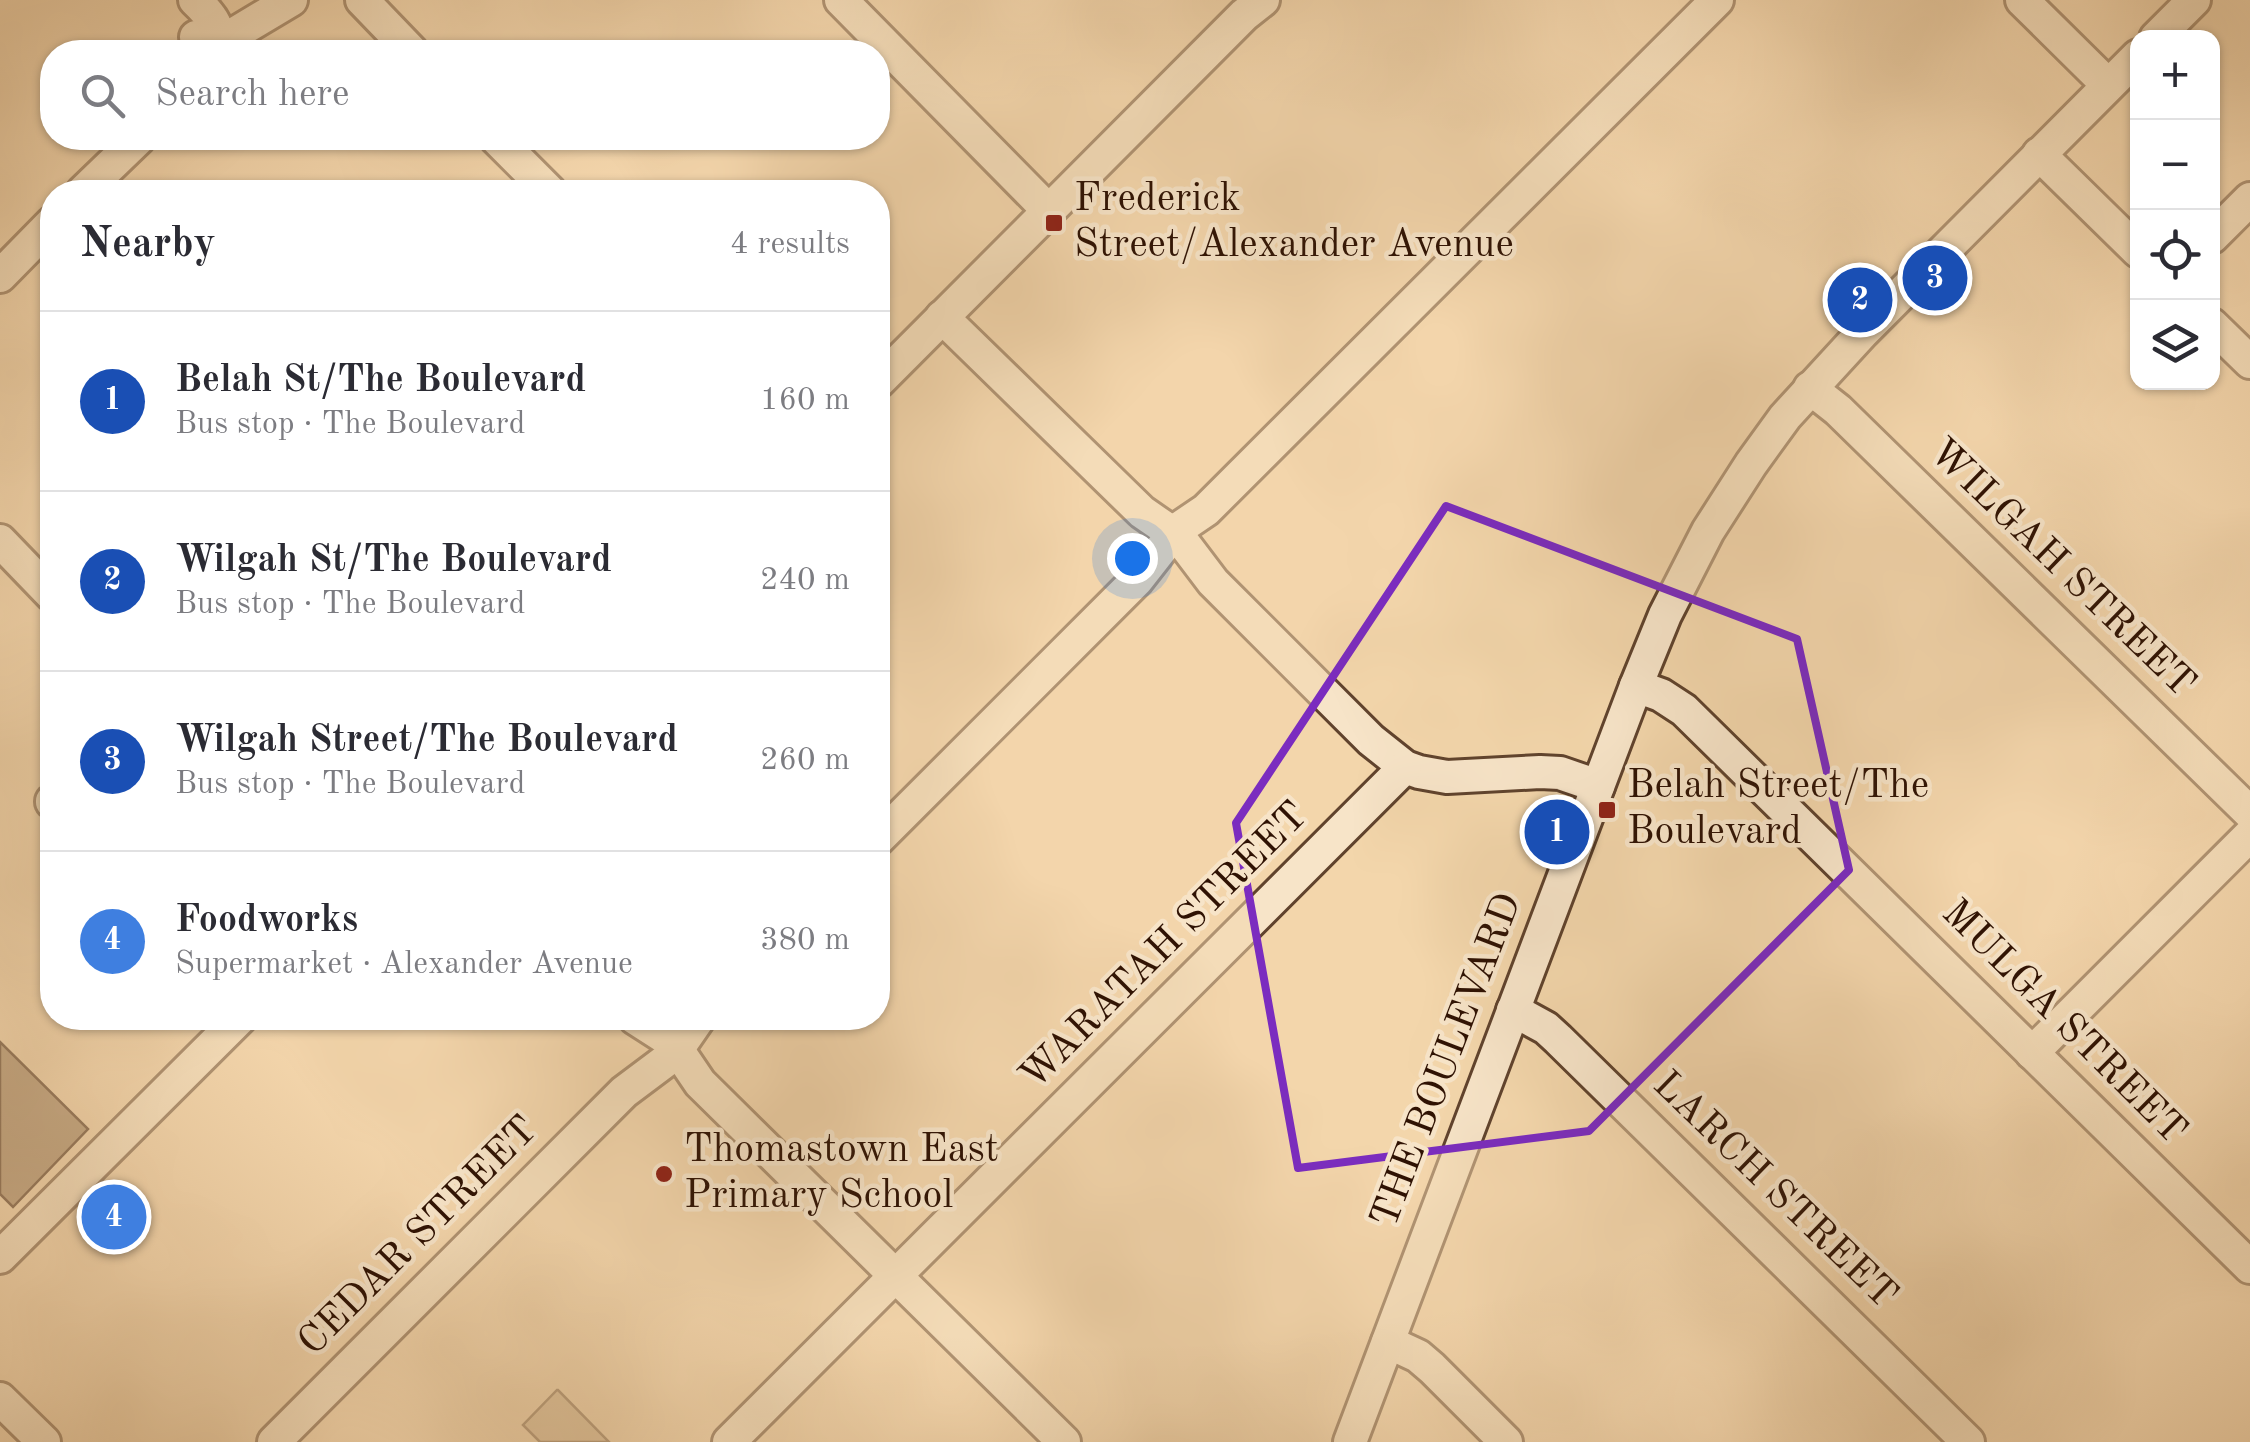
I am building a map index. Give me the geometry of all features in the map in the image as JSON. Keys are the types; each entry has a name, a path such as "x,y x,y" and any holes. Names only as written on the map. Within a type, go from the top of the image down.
{"street":[{"path":"179,0 191,22 207,34 236,33 291,0"},
{"path":"207,34 261,0"},
{"path":"841,0 880,40"},
{"path":"890,826 1717,0"},
{"path":"2022,0 2108,86"},
{"path":"2164,30 2194,0"},
{"path":"362,2 400,40"},
{"path":"890,370 1254,5"},
{"path":"890,50 1048,210"},
{"name":"THE BOULEVARD","path":"1350,1442 1636,686 1665,616 1708,530 1751,464 1810,388 2130,64"},
{"path":"95,180 126,150"},
{"path":"508,150 538,180"},
{"path":"2040,154 2130,243"},
{"path":"2220,229 2250,199"},
{"path":"0,276 40,236"},
{"path":"942,317 1372,740 1405,767 1447,778 1560,773 1598,786"},
{"path":"2220,333 2250,362"},
{"name":"WILGAH STREET","path":"1810,388 1838,410 2250,813"},
{"path":"0,542 40,583"},
{"name":"MULGA STREET","path":"1636,686 1662,695 1684,710 2250,1267"},
{"name":"WARATAH STREET","path":"729,1442 1405,767"},
{"path":"2032,1053 2250,835"},
{"name":"LARCH STREET","path":"1514,1010 1558,1039 1968,1442"},
{"path":"0,1257 228,1030"},
{"path":"660,1043 1064,1442"},
{"name":"CEDAR STREET","path":"274,1442 624,1092 660,1043"},
{"path":"1388,1342 1418,1356 1506,1442"},
{"path":"0,1399 44,1442"}],"highlighted area":[{"path":"1446,506 1797,639 1849,870 1589,1131 1298,1168 1236,823"}],"shaded area":[{"path":"557,1390 609,1442 540,1442 523,1425"}],"building":[{"path":"0,1042 88,1129 13,1207 0,1194"}],"place":[{"name":"Frederick Street/Alexander Avenue","path":"1054,223"},
{"name":"Wilgah Street/The Boulevard","path":"1935,278"},
{"name":"Wilgah St/The Boulevard","path":"1860,300"},
{"name":"Belah Street/The Boulevard","path":"1607,810"},
{"name":"Belah St/The Boulevard","path":"1557,832"},
{"name":"Thomastown East Primary School","path":"664,1174"},
{"name":"Foodworks","path":"114,1217"}]}
